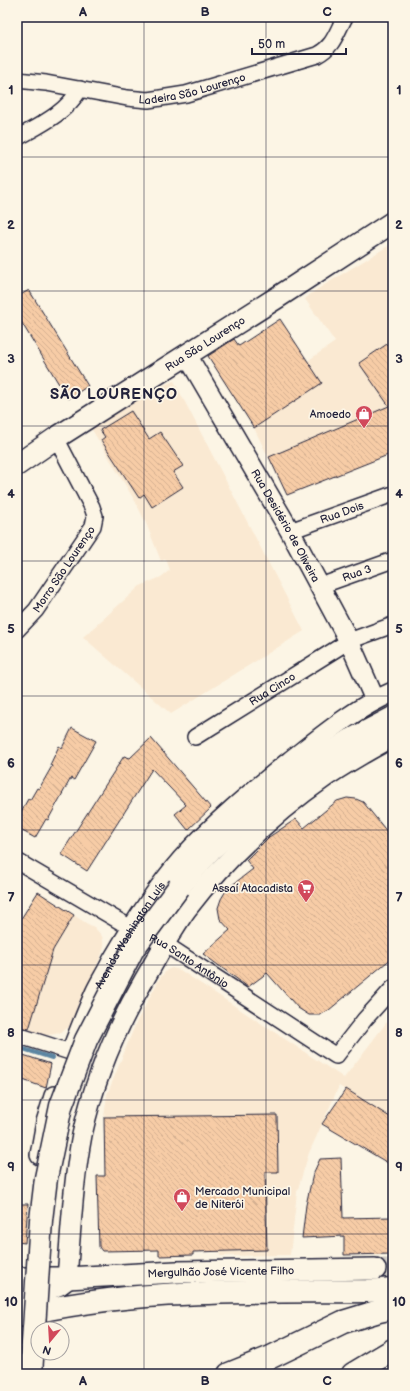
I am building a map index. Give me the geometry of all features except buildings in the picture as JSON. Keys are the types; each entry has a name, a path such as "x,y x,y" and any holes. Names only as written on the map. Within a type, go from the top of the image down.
{"main road":[{"name":"Rua São Lourenço","path":"17,465 56,438 393,222"},
{"path":"30,1374 46,1178 61,1106 86,1040 132,949 178,887 211,849 266,801 327,756 351,740 393,718"},
{"name":"Mergulhão José Vicente Filho","path":"23,1278 67,1278 176,1272 375,1269"},
{"path":"17,1300 59,1284 67,1278"},
{"path":"17,1316 63,1306 142,1296 368,1291 393,1289"},
{"path":"229,1374 343,1322 393,1308"},
{"path":"352,1374 393,1350"},
{"path":"244,1374 271,1356"}],"street":[{"name":"Ladeira São Lourenço","path":"17,80 46,83 127,98 148,100 186,94 316,55 332,44 345,17"},
{"path":"17,138 56,115 80,89"},
{"name":"Rua Desidério de Oliveira","path":"187,355 290,531 320,586 349,641 375,700"},
{"name":"Morro São Lourenço","path":"17,630 36,610 93,526 95,516 92,507 56,438"},
{"name":"Rua Dois","path":"290,531 393,494"},
{"name":"Rua 3","path":"320,586 393,560"},
{"name":"Rua Cinco","path":"195,737 349,641 393,625"},
{"name":"Avenida Washington Luís","path":"23,1278 46,1122 57,1086 95,993 131,928 159,887 182,859 244,798 341,722 375,700 393,692"},
{"path":"67,1278 75,1182 82,1136 93,1094 120,1025 164,944 187,909 222,868 263,827 298,797 328,776 393,737"},
{"name":"Rua Santo Antônio","path":"17,861 131,928 164,944 336,1056 365,1019 393,988"},
{"path":"17,1035 70,1052"}],"shaded area":[{"path":"393,243 393,453 287,495 254,428 304,394 306,362 335,342 305,299 313,292"},
{"path":"174,381 304,631 171,714 83,637 140,586 161,577 170,570 166,559 161,561 146,523 135,501 91,428 156,388"},
{"path":"38,892 94,927 102,936 104,947 69,1027 60,1033 49,1035 39,1035 17,1027 17,925"},
{"path":"172,968 180,970 344,1078 393,1014 393,1119 339,1086 309,1153 297,1192 290,1255 220,1256 219,1251 193,1252 193,1255 159,1256 159,1250 102,1251 99,1247 97,1176 105,1176 104,1117 107,1095 136,1023 160,978 167,970"}],"waterway":[{"path":"17,1047 52,1058"}],"tunnel":[{"path":"375,1269 393,1269"}],"place":[{"name":"Amoedo","path":"364,429"},
{"name":"Assaí Atacadista","path":"306,903"},
{"name":"Mercado Municipal de Niterói","path":"182,1212"}],"district":[{"name":"SÃO LOURENÇO","path":"114,394"}]}
